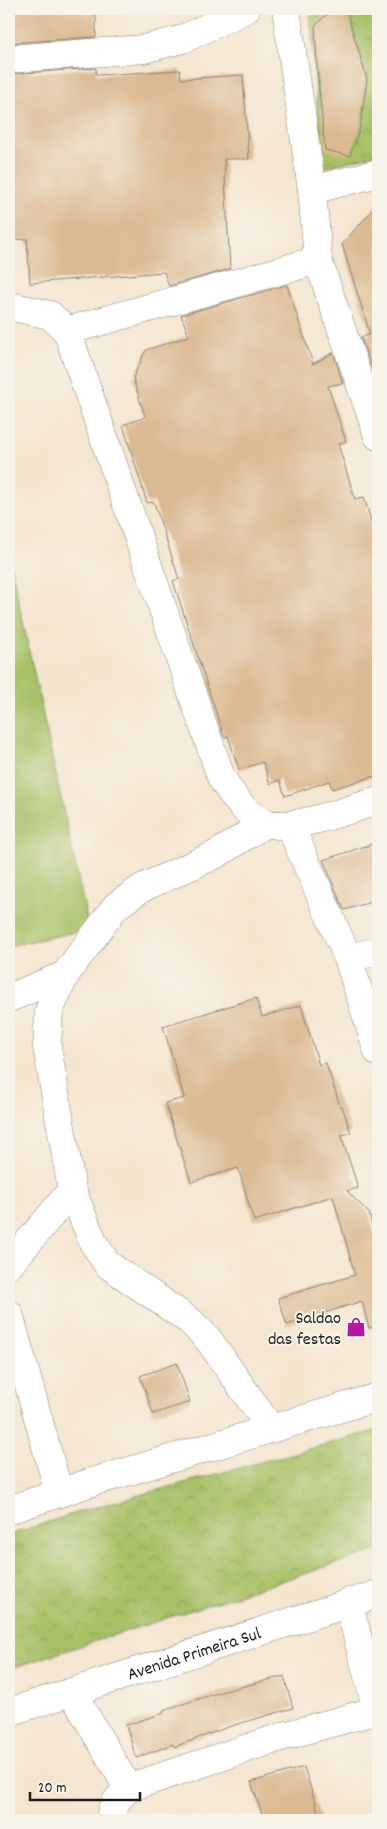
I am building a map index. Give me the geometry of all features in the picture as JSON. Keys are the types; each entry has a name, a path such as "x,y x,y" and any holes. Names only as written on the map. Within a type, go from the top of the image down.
{"street":[{"path":"286,9 312,190 318,260 378,436"},
{"path":"9,59 144,49 183,40 230,12"},
{"path":"312,190 378,173"},
{"path":"67,331 318,260"},
{"path":"9,306 50,315 67,331 221,777 239,804 278,824 348,958 378,1052"},
{"path":"271,1429 208,1338 190,1321 108,1264 93,1242 72,1190 47,1047 49,1011 65,975 116,906 142,888 278,824 378,801"},
{"path":"348,958 378,950"},
{"path":"9,998 65,975"},
{"path":"9,1265 72,1190"},
{"path":"9,1314 60,1493"},
{"path":"9,1510 378,1397"},
{"name":"Avenida Primeira Sul","path":"9,1712 348,1602 378,1594"},
{"path":"110,1820 111,1810 116,1800 128,1788 284,1736 378,1712 348,1602"},
{"path":"72,1692 128,1788"}],"green space":[{"path":"310,9 378,9 378,154 322,168"},
{"path":"9,557 89,929 9,946"},
{"path":"378,1430 378,1550 9,1669 9,1535 85,1510"}],"building":[{"path":"9,9 96,9 96,37 9,43"},
{"path":"339,9 346,9 367,79 360,127 350,156 325,150 317,68 315,26 326,15"},
{"path":"96,68 96,74 99,75 180,70 181,79 243,75 249,159 224,159 230,269 169,286 164,272 30,283 27,239 9,240 9,74"},
{"path":"378,204 378,377 375,378 361,338 370,334 342,244"},
{"path":"287,285 313,364 333,353 343,383 328,386 346,441 338,444 355,499 364,497 378,545 378,775 332,789 329,781 285,796 280,780 270,784 263,762 239,770 228,736 224,737 173,581 179,579 154,502 147,503 123,425 145,417 133,378 146,350 189,336 181,315"},
{"path":"378,842 378,900 344,910 323,860"},
{"path":"256,998 262,1017 301,1005 319,1065 326,1063 340,1106 342,1106 351,1133 341,1135 358,1188 347,1191 369,1213 378,1247 378,1327 369,1328 362,1301 287,1325 278,1298 355,1275 333,1196 254,1221 238,1168 191,1182 165,1103 184,1098 163,1026"},
{"path":"177,1363 190,1402 153,1414 140,1376"},
{"path":"284,1676 293,1708 231,1726 174,1747 173,1744 136,1758 126,1725 164,1713 163,1710 221,1692"},
{"path":"304,1767 321,1820 264,1820 251,1782"}],"place":[{"name":"Saldao das festas","path":"356,1327"}]}
